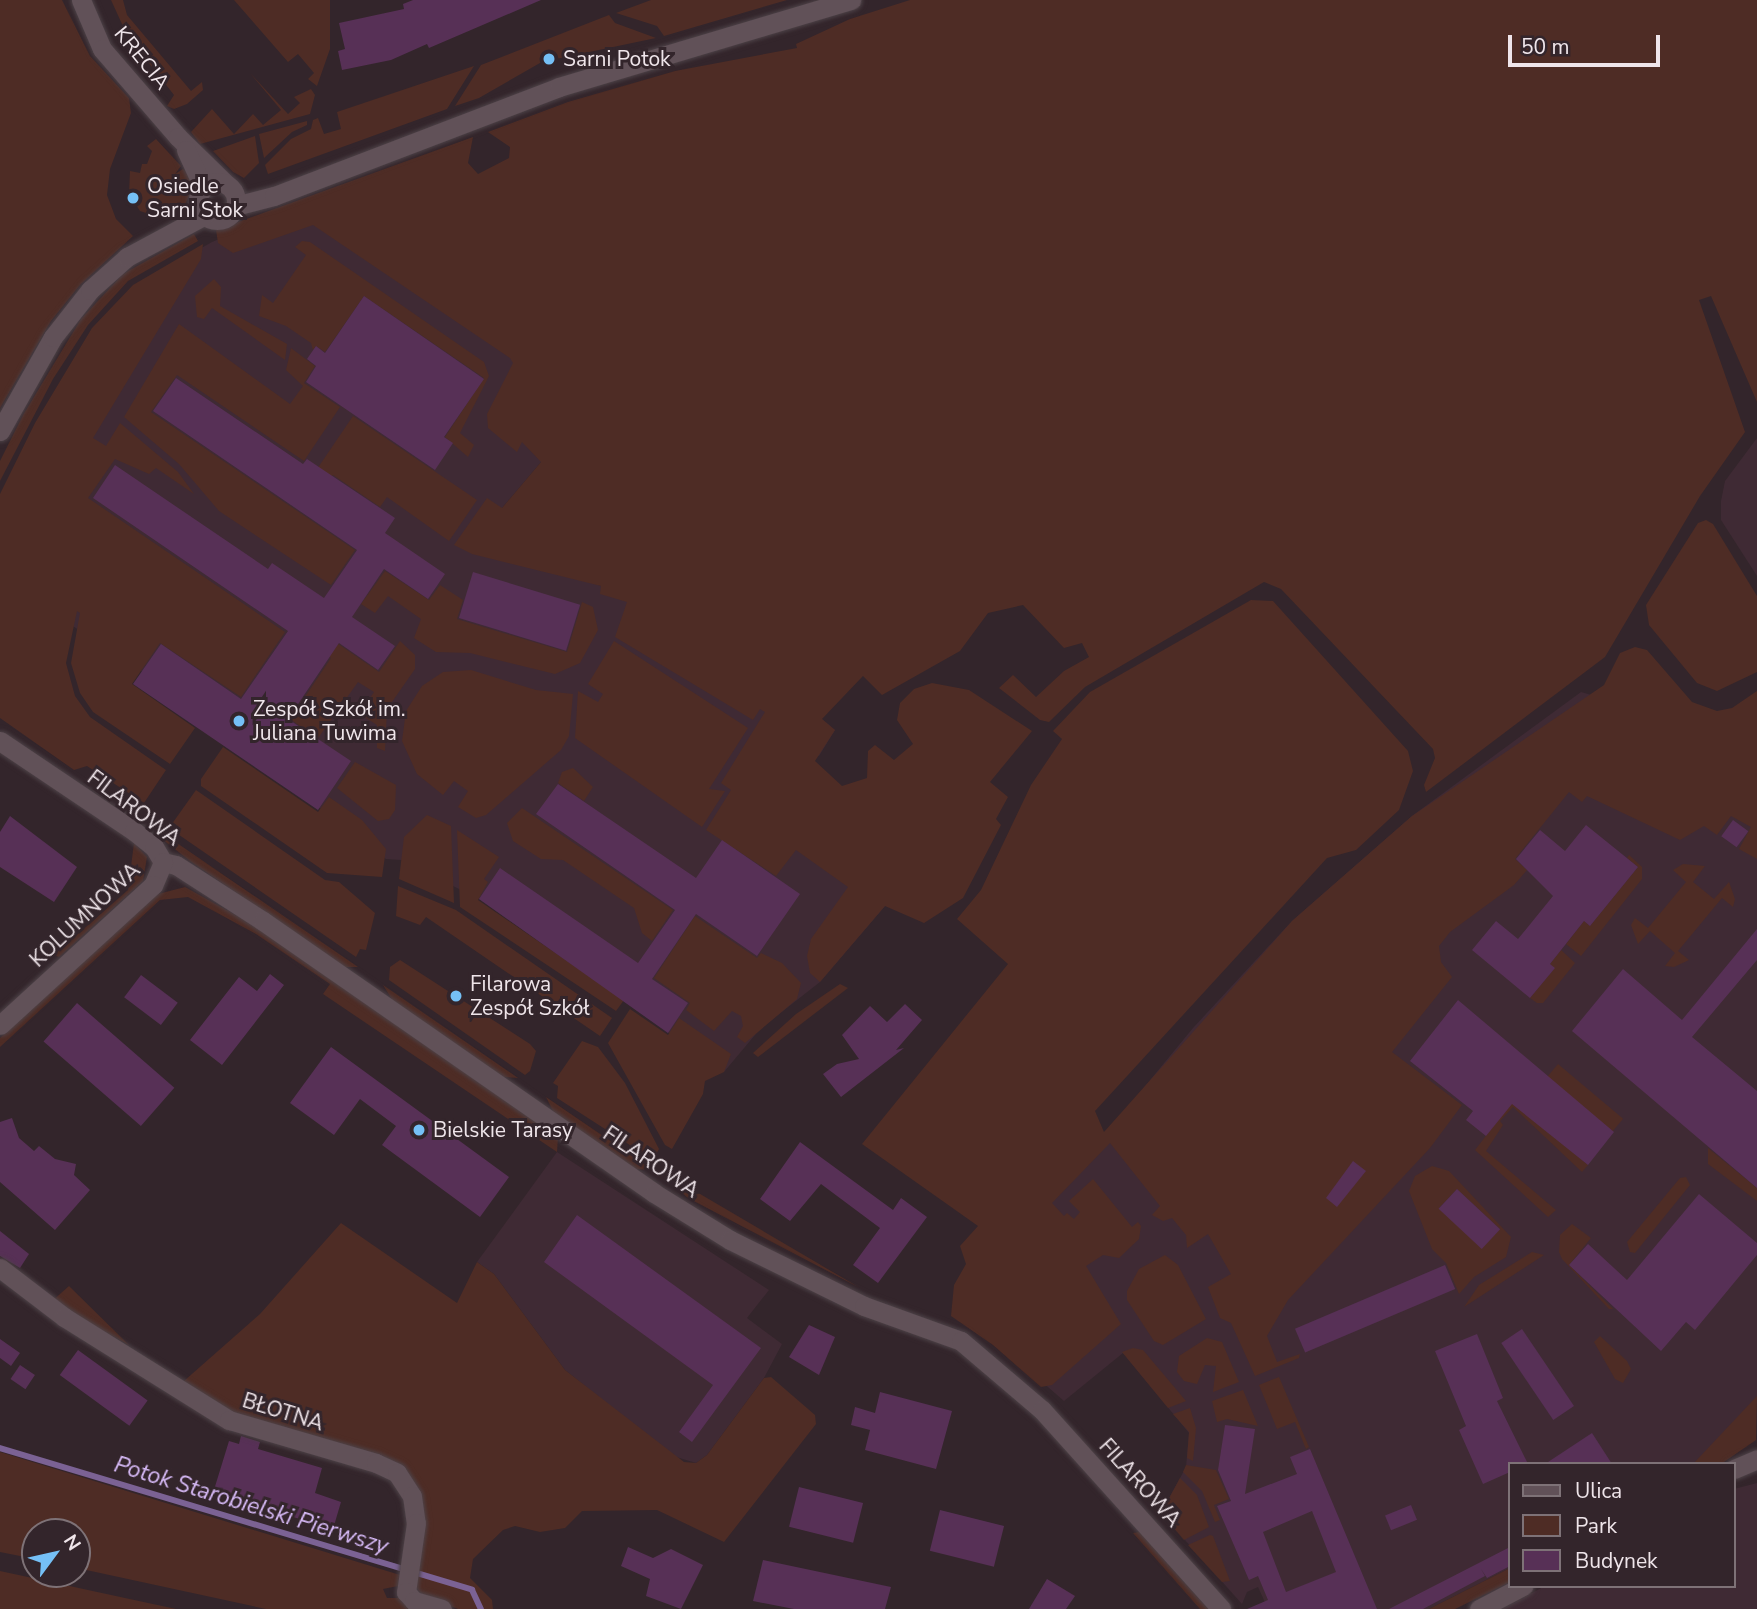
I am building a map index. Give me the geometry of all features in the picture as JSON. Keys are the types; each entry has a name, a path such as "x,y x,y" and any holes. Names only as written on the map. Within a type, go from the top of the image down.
{"street":[{"name":"KRECIA","path":"81,0 103,49 178,137"},
{"path":"0,432 53,337 90,290 120,263 181,225 202,202 214,182 232,194 274,196 291,186 584,78 850,0"},
{"path":"178,137 232,194"},
{"path":"178,137 202,202 222,219 232,194"},
{"name":"FILAROWA","path":"0,741 128,827 154,847 163,862 176,865 263,921 642,1185 730,1240 864,1307 961,1341 1042,1410 1221,1609"},
{"name":"KOLUMNOWA","path":"0,1025 153,885 163,862"},
{"name":"BŁOTNA","path":"0,1268 64,1317 229,1420 391,1469 407,1486 415,1507 411,1560 406,1581 409,1598 442,1609"},
{"path":"1736,1468 1757,1459"},
{"path":"1479,1609 1519,1588"}],"shaded area":[{"path":"314,199 539,362 541,462 474,541 601,586 767,673 835,730 819,756 793,743 885,906 820,982 760,1029 724,1072 479,899 401,860 386,859 141,671 0,578 173,264 212,242"},
{"path":"1757,438 1757,576 1721,520 1721,501 1725,481"},
{"path":"1581,692 1757,742 1757,1403 1710,1462 1508,1462 1508,1569 1429,1609 1268,1609 1258,1587 1247,1592 1242,1604 1161,1513 1186,1467 1189,1433 1123,1353 1064,1401 1041,1381 980,1263 1118,1119 1193,1028 1292,921 1412,816"},
{"path":"557,1152 769,1290 747,1318 782,1344 764,1378 707,1455 696,1463 673,1456 565,1370 494,1274 477,1262"},
{"path":"1757,1483 1757,1609 1502,1609 1541,1588 1736,1588 1736,1488"}],"green space":[{"path":"0,0 62,0 90,56 129,98 131,113 110,169 107,195 116,219 133,236 80,285 51,321 0,408"},
{"path":"111,0 123,0 127,15 191,91 202,82 203,90 187,104 174,109 167,106 174,95 127,35"},
{"path":"234,0 330,0 330,49 317,86 308,79 314,73 298,54 288,62"},
{"path":"651,0 787,0 664,36 657,26 616,13"},
{"path":"910,0 1757,0 1757,402 1711,296 1699,300 1745,432 1700,496 1605,657 1426,792 1424,785 1435,758 1433,749 1281,589 1264,582 1085,687 1049,722 1040,720 999,688 1013,675 1036,697 1064,671 1089,657 1082,643 1064,648 1023,605 988,613 960,651 882,695 863,676 822,719 835,730 815,761 842,786 867,778 868,751 875,745 894,760 913,744 897,720 900,703 914,689 932,683 969,690 1032,731 990,782 1008,797 996,819 1001,825 963,898 924,923 885,906 820,982 810,973 807,956 811,939 848,887 796,850 776,876 706,830 731,790 721,783 765,712 760,709 753,720 615,637 627,602 600,594 601,586 472,554 454,545 487,498 502,508 541,462 522,442 517,452 488,428 487,414 513,363 510,358 313,225 233,253 218,243 216,230 473,137 468,163 478,174 509,158 510,147 488,132 568,102 675,71 797,48 796,44 850,19"},
{"path":"609,15 615,23 656,38 556,59 554,55 479,98 455,106 481,65"},
{"path":"474,66 447,109 268,174 265,165 291,139 311,129 313,120 318,118 324,134 341,129 337,112"},
{"path":"250,73 288,114 300,103 294,97 311,89 315,95 310,114 200,144 191,132 212,109 234,134 253,114 263,125 281,110"},
{"path":"307,121 307,125 292,132 264,158 259,134"},
{"path":"255,136 259,163 244,178 233,172 213,151"},
{"path":"156,139 181,166 175,174 183,169 197,179 182,211 167,220 140,211 129,194 130,171 140,173 142,164 147,164 152,151 147,146"},
{"path":"194,234 198,241 128,281 88,325 53,379 0,481 0,461 23,415 81,319 123,274"},
{"path":"302,241 310,242 484,362 489,376 460,433 474,445 468,457 445,437 484,378 364,296 325,352 316,346 313,350 311,343 286,326 259,316 262,295 273,303 306,255 295,247"},
{"path":"203,244 201,259 93,438 106,446 120,423 178,472 194,494 156,468 149,474 115,459 88,498 285,632 241,697 160,643 132,684 195,728 170,764 93,712 80,693 71,663 80,613 77,611 66,663 75,696 90,717 166,770 144,803 87,766 74,770 0,718 0,494 35,423 92,328 133,285"},
{"path":"214,279 221,287 220,306 287,344 285,360 212,308 204,319 197,317 195,296"},
{"path":"179,324 290,404 303,386 286,370 291,348 315,366 304,383 340,407 304,461 177,375 151,412 355,550 331,585 219,511 179,464 124,417"},
{"path":"353,416 477,500 449,541 387,497 380,507 333,475 328,481 315,472"},
{"path":"1706,520 1713,524 1757,596 1757,672 1717,691 1697,683 1649,625 1646,605 1698,523"},
{"path":"385,571 429,600 440,585 463,600 457,619 567,652 582,602 593,607 598,630 580,663 555,674 470,653 436,652 414,638 421,619 388,596 375,613 361,604"},
{"path":"1251,600 1273,601 1408,751 1413,771 1399,810 1356,850 1327,858 1095,1111 1104,1132 1292,921 1412,816 1604,685 1620,653 1635,647 1647,650 1692,702 1717,711 1732,708 1757,691 1757,859 1739,849 1751,827 1731,816 1717,835 1704,826 1680,840 1587,796 1582,802 1569,792 1515,859 1527,870 1514,885 1450,932 1439,946 1441,962 1452,977 1392,1052 1462,1105 1430,1148 1288,1300 1267,1336 1277,1362 1300,1354 1299,1358 1255,1376 1231,1323 1220,1318 1208,1287 1231,1274 1208,1234 1187,1248 1186,1235 1172,1218 1163,1221 1152,1215 1160,1206 1110,1143 1052,1203 1064,1216 1067,1213 1074,1219 1080,1212 1069,1201 1093,1179 1132,1227 1138,1222 1141,1226 1139,1239 1119,1258 1103,1255 1086,1266 1121,1324 1052,1385 1041,1387 993,1345 951,1316 954,1285 966,1264 960,1246 978,1226 862,1144 1008,964 957,919 981,890 1031,785 1062,739 1053,731 1090,692"},
{"path":"334,641 379,672 400,641 415,655 415,669 387,709 385,751 377,748 377,725 360,714 374,692 358,682 318,738 290,719 331,658 325,654"},
{"path":"614,641 748,728 709,789 725,791 702,827 575,738 578,691 598,702 603,694 588,684"},
{"path":"471,670 536,690 573,694 569,736 561,750 486,815 476,818 458,807 468,791 454,781 443,795 417,774 402,741 406,711 422,686 443,672"},
{"path":"223,747 318,812 329,797 362,820 386,849 382,877 327,873 201,786 201,779"},
{"path":"355,762 396,785 395,810 389,819 378,821 337,788"},
{"path":"573,768 593,787 584,801 558,783 562,772"},
{"path":"196,790 325,880 339,882 375,913 366,950 360,949 356,957 169,828"},
{"path":"522,808 673,910 652,941 642,933 634,908 563,860 541,859 513,841 507,823"},
{"path":"427,815 451,826 454,903 399,879 404,837"},
{"path":"457,830 499,857 484,879 488,882 478,900 624,1000 616,1011 460,907"},
{"path":"165,835 358,967 345,967 190,861 162,839"},
{"path":"134,843 147,857 143,881 59,957 54,955 128,890"},
{"path":"1629,855 1642,867 1642,879 1581,956 1566,944 1584,921 1590,926 1638,867 1627,858"},
{"path":"1683,864 1705,866 1693,882 1714,899 1729,882 1735,899 1733,907 1722,898 1678,951 1689,960 1674,967 1665,966 1675,953 1650,931 1638,944 1631,925 1635,918 1648,928 1686,882 1673,870"},
{"path":"398,886 456,910 612,1018 600,1036 426,917 420,925 396,916"},
{"path":"185,887 259,928 558,1138 557,1152 323,994 330,984 256,934 188,897 160,900 0,1047 0,1038 158,894"},
{"path":"695,916 757,958 761,953 782,963 801,983 797,999 745,1043 737,1037 743,1026 741,1016 732,1011 714,1031 686,1010 690,1003 654,978"},
{"path":"1561,950 1575,963 1543,1003 1537,1003 1530,998 1554,969 1550,964"},
{"path":"400,960 530,1044 536,1051 530,1071 525,1075 389,980 390,967"},
{"path":"840,984 848,988 758,1057 753,1053 796,1014"},
{"path":"383,985 518,1078 504,1077 393,1001"},
{"path":"630,1009 668,1035 679,1018 731,1054 724,1072 705,1081 703,1094 672,1149 665,1145 608,1043"},
{"path":"582,1041 598,1047 625,1083 659,1149 653,1160 557,1098 558,1086 553,1083"},
{"path":"1558,1064 1623,1119 1612,1132 1546,1078"},
{"path":"546,1097 653,1170 633,1169 554,1113"},
{"path":"1513,1101 1588,1165 1582,1172 1513,1107 1500,1121 1503,1125 1486,1151 1556,1210 1548,1217 1475,1150"},
{"path":"1708,1148 1757,1188 1757,1201 1708,1164"},
{"path":"1432,1166 1449,1171 1511,1237 1506,1257 1474,1277 1459,1294 1446,1263 1432,1249 1409,1191 1415,1176","holes":["1457,1189 1500,1229 1482,1248 1439,1208"]},
{"path":"1686,1177 1690,1185 1635,1253 1630,1252 1627,1242 1680,1178"},
{"path":"678,1181 860,1288 688,1198 680,1191"},
{"path":"341,1223 457,1303 477,1262 494,1274 565,1370 684,1462 696,1463 707,1455 764,1378 771,1377 815,1415 816,1424 724,1542 657,1510 582,1511 565,1528 540,1532 515,1526 503,1530 473,1559 470,1578 492,1600 493,1609 458,1609 423,1596 413,1583 410,1481 241,1420 184,1381 260,1314"},
{"path":"1572,1224 1591,1238 1569,1265 1613,1309 1609,1309 1562,1259 1559,1252 1560,1235"},
{"path":"1532,1252 1544,1255 1464,1307 1479,1285"},
{"path":"1165,1255 1178,1265 1206,1319 1163,1345 1154,1341 1127,1300 1127,1291 1139,1269"},
{"path":"69,1286 129,1345 51,1302"},
{"path":"1600,1336 1627,1361 1631,1369 1623,1383 1615,1379 1594,1342"},
{"path":"1207,1338 1222,1342 1239,1382 1213,1392 1216,1366 1205,1365 1197,1384 1184,1381 1177,1372 1179,1356"},
{"path":"1133,1348 1143,1350 1186,1401 1168,1408 1122,1352"},
{"path":"1279,1377 1309,1447 1306,1449 1295,1422 1277,1429 1259,1385"},
{"path":"1243,1390 1258,1426 1227,1419 1217,1422 1212,1401"},
{"path":"1757,1396 1756,1440 1724,1462 1695,1462"},
{"path":"1190,1408 1196,1428 1193,1461 1187,1458 1189,1432 1173,1414"},
{"path":"0,1452 400,1575 398,1586 383,1589 387,1598 399,1598 410,1609 266,1609 91,1571 91,1518 21,1518 21,1556 0,1552"},
{"path":"1186,1465 1216,1470 1229,1499 1214,1505 1220,1520 1215,1522 1202,1491 1183,1472"},
{"path":"1180,1478 1197,1495 1209,1527 1184,1540 1161,1513"},
{"path":"1139,1532 1208,1609 1200,1609 1133,1533"},
{"path":"1213,1536 1230,1581 1222,1582 1188,1545"},
{"path":"1508,1569 1508,1583 1455,1609 1429,1609"},
{"path":"0,1571 21,1576 21,1588 79,1588 176,1609 0,1609"}],"building":[{"path":"413,0 541,0 429,48 427,44 391,60 342,70 338,51 345,49 339,23 404,9 403,4"},
{"path":"364,296 484,379 444,437 453,443 435,470 306,382 316,366 307,359 316,346 325,353"},
{"path":"176,378 303,464 307,459 395,518 385,533 445,574 428,599 384,569 352,617 395,646 378,670 339,643 288,719 351,761 318,810 133,684 161,644 241,699 288,631 93,498 115,465 268,569 272,563 324,598 357,550 153,411"},
{"path":"473,572 580,605 566,651 459,618"},
{"path":"558,784 696,878 722,840 800,894 757,956 696,914 652,979 688,1003 668,1033 479,899 500,868 638,963 675,910 536,814"},
{"path":"10,816 77,867 54,902 0,867 0,832"},
{"path":"1733,820 1748,831 1737,847 1721,836"},
{"path":"1586,825 1638,867 1590,926 1584,921 1550,964 1555,968 1530,998 1472,950 1496,921 1518,939 1553,896 1516,859 1540,830 1565,851"},
{"path":"1757,929 1757,960 1692,1037 1757,1091 1757,1188 1572,1031 1623,969 1682,1020"},
{"path":"270,974 284,985 222,1065 190,1040 239,977 257,991"},
{"path":"141,975 178,1003 161,1025 124,997"},
{"path":"1458,1000 1614,1132 1588,1165 1512,1104 1486,1136 1466,1120 1473,1111 1410,1061"},
{"path":"77,1003 174,1088 141,1126 44,1041"},
{"path":"905,1004 922,1020 896,1050 904,1048 841,1097 823,1074 837,1064 859,1059 842,1035 870,1006 887,1022"},
{"name":"Bielskie Tarasy","path":"331,1047 509,1177 480,1217 382,1145 396,1126 360,1099 334,1135 290,1103"},
{"path":"12,1118 19,1138 34,1151 39,1146 55,1159 76,1164 74,1175 90,1190 55,1230 0,1182 0,1122"},
{"path":"800,1142 893,1210 901,1198 927,1217 878,1283 853,1265 880,1228 821,1184 790,1221 760,1199"},
{"path":"1353,1161 1366,1171 1337,1207 1326,1198"},
{"path":"1457,1189 1500,1229 1482,1249 1439,1209"},
{"path":"1699,1194 1757,1243 1757,1255 1695,1330 1686,1322 1661,1351 1569,1265 1588,1244 1627,1280"},
{"path":"577,1215 761,1348 692,1442 679,1432 713,1385 544,1262"},
{"path":"0,1231 29,1254 20,1268 0,1256"},
{"path":"1445,1265 1455,1289 1305,1353 1295,1329"},
{"path":"809,1325 835,1337 819,1375 789,1357"},
{"path":"1522,1329 1574,1406 1553,1420 1501,1343"},
{"path":"1477,1334 1503,1398 1497,1401 1527,1462 1508,1462 1508,1473 1483,1484 1459,1430 1466,1426 1435,1351"},
{"path":"0,1339 20,1353 11,1366 0,1358"},
{"path":"78,1350 148,1401 129,1426 60,1375"},
{"path":"20,1365 35,1375 25,1389 10,1379"},
{"path":"880,1392 952,1411 936,1469 865,1450 870,1430 851,1425 855,1407 875,1413"},
{"path":"1225,1425 1255,1429 1245,1494 1297,1474 1290,1457 1310,1449 1377,1609 1247,1609 1268,1600 1258,1576 1249,1580 1217,1506 1231,1501 1218,1470","holes":["1312,1511 1336,1572 1286,1592 1263,1532"]},
{"path":"1592,1433 1611,1462 1548,1462"},
{"path":"241,1436 260,1442 258,1449 322,1468 315,1493 341,1502 333,1529 213,1493 229,1441 239,1444"},
{"path":"799,1487 863,1503 853,1543 789,1527"},
{"path":"1411,1505 1417,1520 1391,1530 1385,1515"},
{"path":"940,1510 1004,1526 994,1567 930,1551"},
{"path":"628,1547 653,1558 671,1549 703,1565 681,1609 646,1596 650,1579 621,1566"},
{"path":"1508,1548 1508,1567 1487,1578 1481,1569 1485,1576 1423,1609 1389,1609"},
{"path":"763,1560 891,1587 885,1609 794,1609 753,1601"},
{"path":"1047,1579 1075,1596 1066,1609 1029,1609"}],"waterway":[{"name":"Potok Starobielski Pierwszy","path":"0,1448 472,1590 481,1609"}],"place":[{"name":"Sarni Potok","path":"549,59"},
{"name":"Osiedle Sarni Stok","path":"133,198"},
{"name":"Zespół Szkół im. Juliana Tuwima","path":"239,721"},
{"name":"Filarowa Zespół Szkół","path":"456,996"},
{"name":"Bielskie Tarasy","path":"419,1130"}]}
